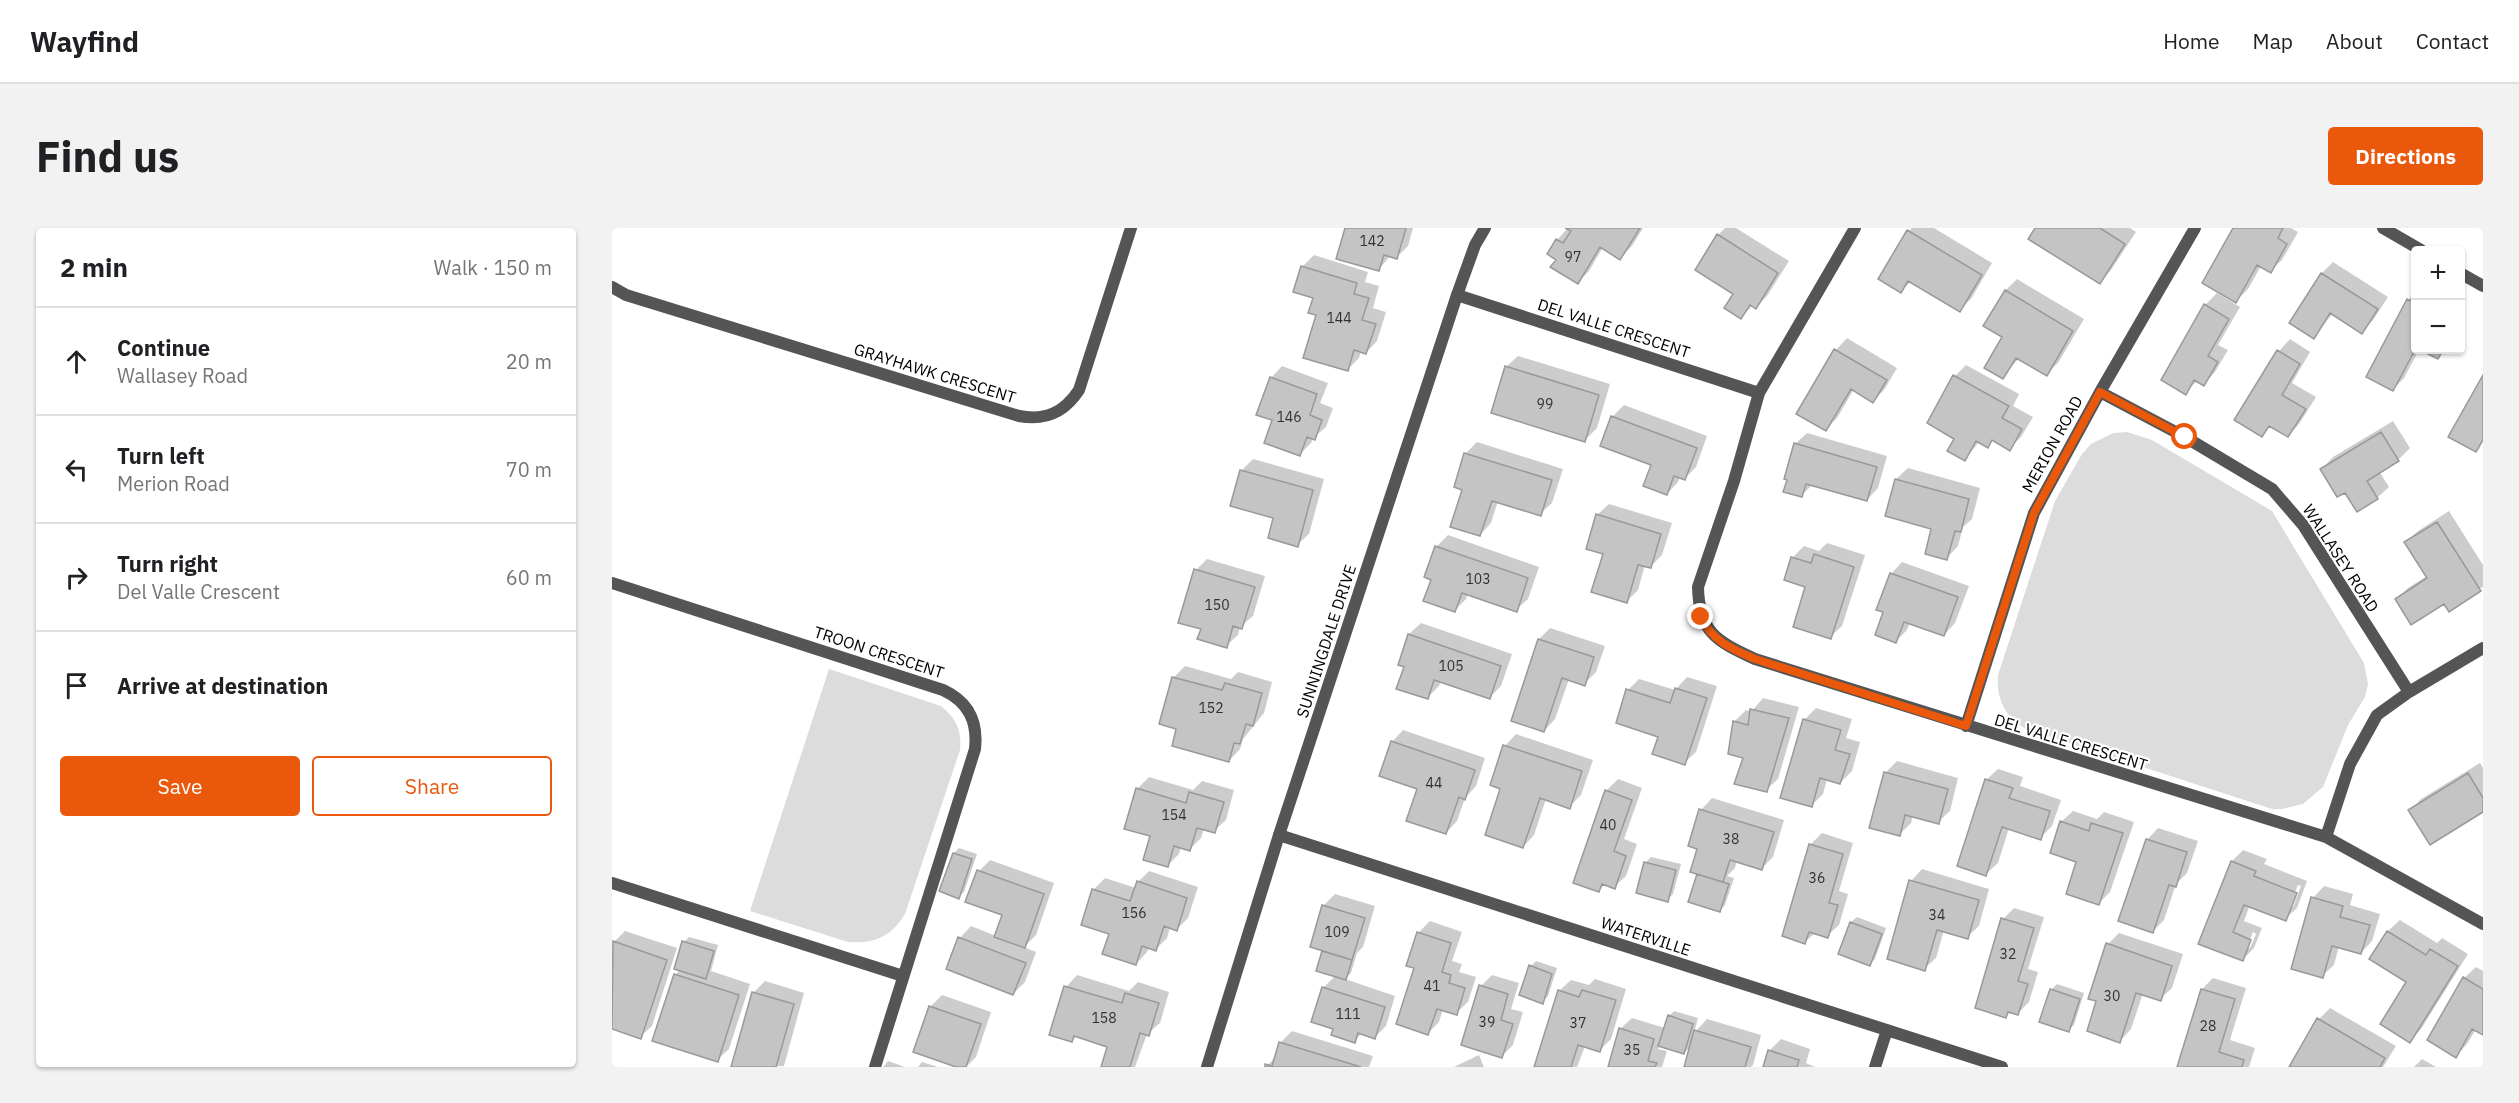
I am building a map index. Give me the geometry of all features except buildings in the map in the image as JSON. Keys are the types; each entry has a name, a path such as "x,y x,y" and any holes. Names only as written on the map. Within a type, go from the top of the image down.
{"street":[{"name":"GRAYHAWK CRESCENT","path":"612,287 637,298 1007,412 1030,418 1042,417 1064,408 1079,390 1131,228"},
{"name":"SUNNINGDALE DRIVE","path":"1207,1067 1280,835 1457,295 1475,245 1485,228"},
{"name":"DEL VALLE CRESCENT","path":"1855,228 1759,393 1734,481 1698,586 1699,604 1707,629 1725,645 1755,659 2326,837 2483,924"},
{"name":"MERION ROAD","path":"1966,726 2034,513 2194,228"},
{"path":"2383,228 2414,246"},
{"path":"2465,276 2483,286"},
{"name":"DEL VALLE CRESCENT","path":"1457,295 1759,393"},
{"name":"WALLASEY ROAD","path":"2100,392 2185,437 2272,489 2303,525 2409,692"},
{"name":"TROON CRESCENT","path":"612,583 943,690 954,695 967,708 975,725 975,749 875,1067"},
{"path":"2326,837 2350,764 2377,716 2409,692 2483,648"},
{"name":"WATERVILLE","path":"1280,835 2002,1067"},
{"path":"612,883 903,975"},
{"path":"1875,1067 1887,1030"}],"shaded area":[{"path":"2127,432 2152,440 2272,511 2364,663 2368,684 2365,697 2348,725 2323,787 2303,804 2272,809 2026,729 2012,719 2003,706 2000,699 1998,675 2055,501 2082,454 2091,444 2113,433"},
{"path":"829,669 941,706 951,715 960,736 960,750 905,914 888,933 866,942 848,942 750,911"}],"route":[{"path":"1701,617 1707,629 1725,645 1755,659 1966,726 2034,513 2100,392 2185,437"}]}
